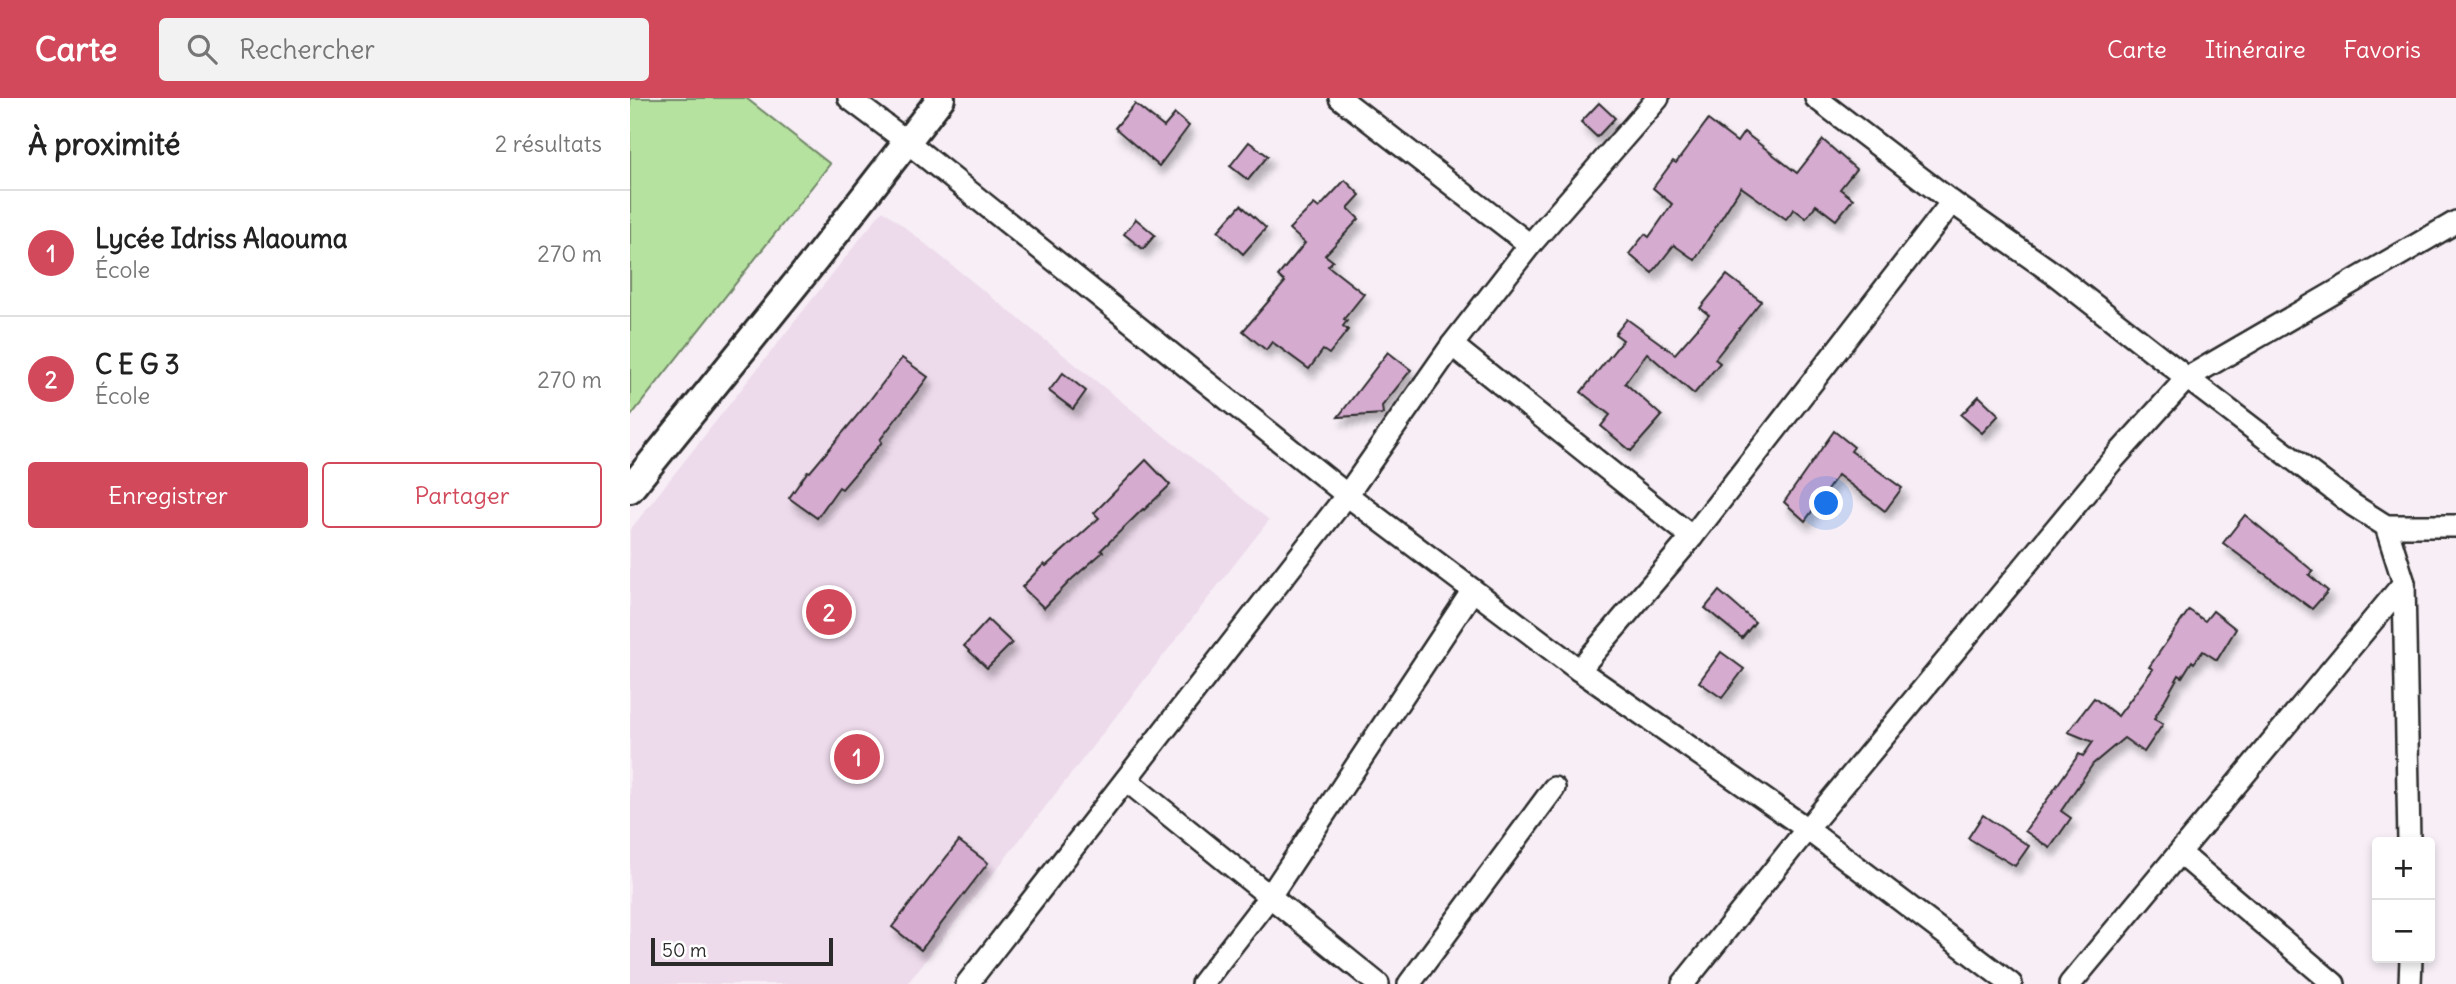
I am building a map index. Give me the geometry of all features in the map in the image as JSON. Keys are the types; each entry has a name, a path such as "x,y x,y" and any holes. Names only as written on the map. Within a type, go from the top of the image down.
{"street":[{"path":"849,98 1347,495 1579,670 1807,829 2011,984"},
{"path":"630,489 815,260 941,98"},
{"path":"1340,98 1530,244"},
{"path":"967,984 1347,495 1452,345 1530,244 1658,98"},
{"path":"1816,98 1952,202 2057,276 2353,505 2386,526 2456,526"},
{"path":"1579,670 1692,537 1952,202"},
{"path":"1683,984 1807,829 2111,462 2187,378 2456,222"},
{"path":"1452,345 1692,537"},
{"path":"2386,526 2404,583 2409,837"},
{"path":"2070,984 2404,583"},
{"path":"1202,984 1270,896 1473,590"},
{"path":"1126,780 1378,984"},
{"path":"1409,984 1554,788"},
{"path":"2180,853 2334,984"},
{"path":"2410,984 2411,963"}],"shaded area":[{"path":"883,210 1269,520 907,984 630,984 630,530"}],"green space":[{"path":"630,98 746,98 830,164 630,417"}],"building":[{"path":"1599,103 1615,118 1597,137 1581,122"},
{"path":"1135,104 1164,127 1175,114 1189,126 1159,166 1115,128"},
{"path":"1708,120 1737,142 1744,132 1797,173 1823,140 1856,169 1840,189 1853,199 1836,220 1816,205 1806,218 1794,209 1786,219 1741,187 1695,260 1674,245 1652,273 1629,254 1645,234 1649,237 1672,204 1653,188 1673,161 1676,163"},
{"path":"1249,142 1268,156 1248,180 1230,166"},
{"path":"1345,180 1360,195 1348,208 1359,219 1325,255 1333,261 1328,266 1364,294 1344,319 1347,321 1343,326 1348,330 1329,354 1323,350 1309,369 1272,342 1266,350 1243,331 1285,282 1278,276 1305,243 1289,229 1314,204 1319,208"},
{"path":"1241,205 1266,228 1243,254 1218,231"},
{"path":"1136,219 1155,235 1143,249 1124,234"},
{"path":"1727,275 1761,301 1715,359 1720,363 1694,394 1647,353 1625,383 1662,416 1631,451 1601,426 1610,415 1581,392 1623,340 1615,334 1627,319 1675,354 1709,315 1700,308"},
{"path":"1388,352 1411,370 1382,406 1383,414 1338,417"},
{"path":"902,358 928,377 880,440 882,442 842,489 839,487 817,518 789,498 808,471 810,472 866,405"},
{"path":"1063,373 1086,391 1073,409 1049,391"},
{"path":"1979,396 1999,415 1982,433 1961,415"},
{"path":"1834,431 1854,447 1851,451 1902,488 1885,511 1838,475 1805,521 1784,502"},
{"path":"1146,460 1170,485 1044,608 1022,587 1044,564 1046,566 1099,518 1094,513"},
{"path":"2245,515 2313,571 2309,575 2328,591 2312,609 2223,543"},
{"path":"1719,591 1755,622 1742,638 1705,608"},
{"path":"2189,610 2205,621 2213,611 2236,629 2217,660 2203,651 2194,663 2192,661 2182,677 2179,675 2154,719 2163,724 2144,752 2124,738 2093,764 2061,811 2071,818 2050,848 2025,831 2079,754 2083,756 2093,742 2068,732 2094,698 2118,716 2153,669 2149,667"},
{"path":"988,620 1012,643 987,668 964,646"},
{"path":"1721,652 1744,669 1722,698 1699,682"},
{"path":"1983,815 2029,846 2015,866 1968,838"},
{"path":"959,841 988,863 921,950 892,927"}],"place":[{"name":"C E G 3","path":"829,612"},
{"name":"Lycée Idriss Alaouma","path":"857,757"}]}
